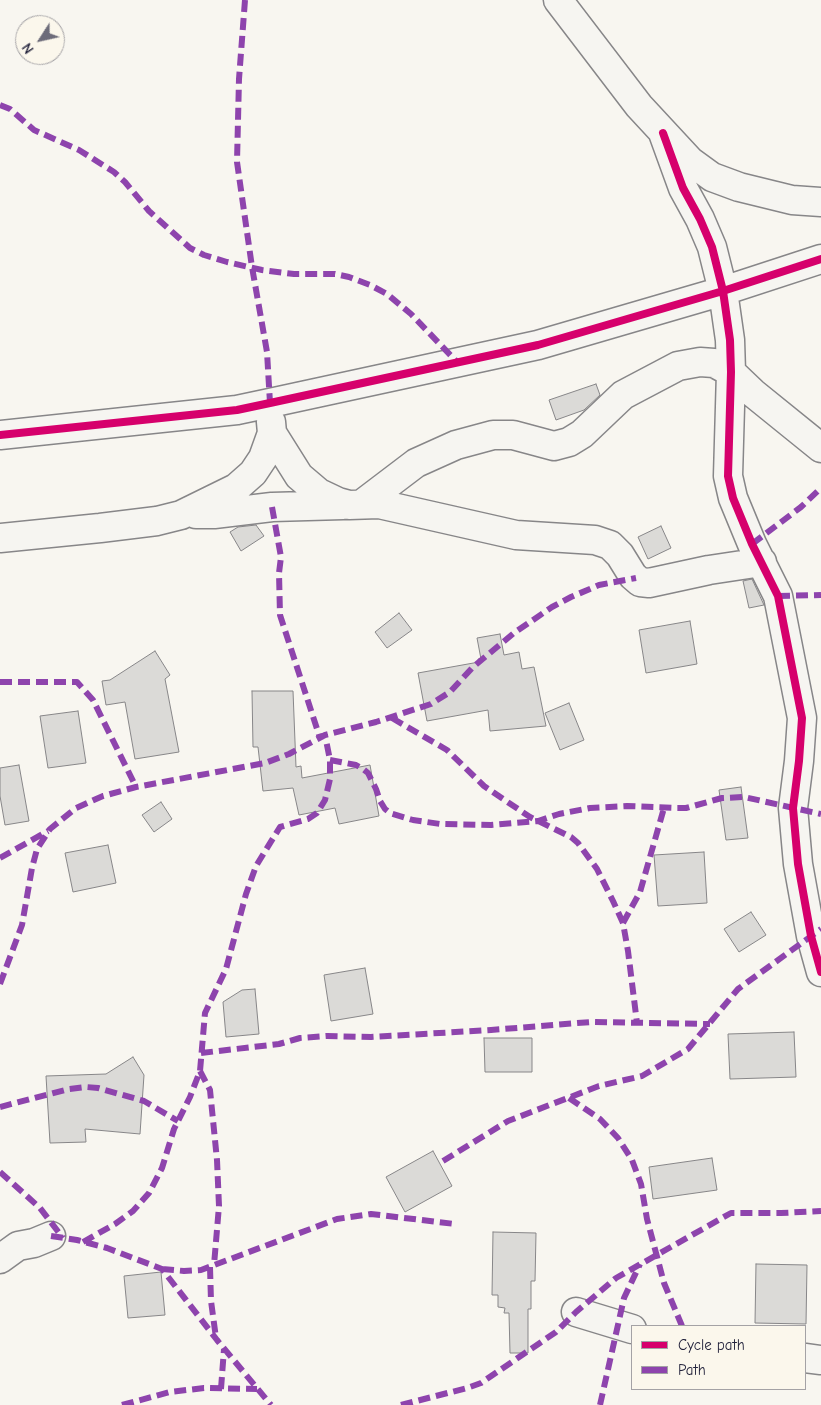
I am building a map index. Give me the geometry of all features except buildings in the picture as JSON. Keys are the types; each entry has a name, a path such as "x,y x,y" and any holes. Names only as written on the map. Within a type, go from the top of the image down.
{"street":[{"path":"558,0 639,106 690,161 712,177 739,187 792,200 821,202"},
{"path":"663,133 683,188 700,219 712,247 723,291 730,340 731,372 728,476 733,498 752,544 778,596 802,718 793,808 798,864 811,936 821,972"},
{"path":"0,435 237,410 270,403 538,345 723,291 821,259"},
{"path":"356,505 416,463 456,445 493,435 513,435 554,446 569,442 582,434 623,395 678,366 700,362 714,363 731,372 753,393 821,448"},
{"path":"0,538 156,521 180,515 236,488 253,473 263,458 272,433 270,403"},
{"path":"272,433 299,476 319,493 356,505"},
{"path":"180,515 214,514 272,507 379,504 516,535 595,540 610,545 620,555 633,576 640,582 649,583 709,570 762,562"},
{"path":"0,1259 18,1246 34,1243 51,1236"},
{"path":"576,1312 631,1329"},
{"path":"806,1358 821,1360"}],"marked path":[{"path":"245,0 239,79 237,162 252,267 267,352 270,403"},
{"path":"0,105 10,109 34,130 79,150 114,172 125,182 149,211 190,248 204,255 262,270 294,274 335,274 370,285 387,294 411,314 458,363"},
{"path":"752,544 801,507 821,488"},
{"path":"272,507 281,557 279,573 280,615 320,738"},
{"path":"0,984 22,925 37,849 50,829 76,808 103,796 136,787 265,763 289,754 325,735 376,722 431,704 450,692 473,667 514,633 552,607 599,585 636,578"},
{"path":"778,596 821,595"},
{"path":"0,682 77,682 93,700 136,787"},
{"path":"392,718 447,750 484,786 509,803 530,817 571,837 578,843 597,869 623,923 637,1023"},
{"path":"83,1242 115,1224 133,1211 149,1193 162,1168 174,1129 190,1097 200,1071 205,1013 226,969 246,894 256,866 280,827 308,819 317,813 325,800 330,779 330,760 325,735"},
{"path":"330,760 356,765 368,773 380,801 390,813 413,820 440,824 491,825 538,821 559,814 590,808 627,806 686,808 722,798 744,797 821,814"},
{"path":"623,923 640,892 664,808"},
{"path":"0,858 48,831"},
{"path":"443,1161 508,1121 599,1086 642,1076 688,1049 738,989 821,929"},
{"path":"201,1053 279,1044 300,1038 327,1036 371,1037 591,1022 710,1024"},
{"path":"200,1071 210,1090 217,1160 219,1206 214,1265"},
{"path":"0,1107 69,1089 86,1087 98,1088 144,1101 178,1121"},
{"path":"569,1098 600,1119 618,1138 632,1160 641,1184 647,1219 664,1283 682,1325"},
{"path":"0,1172 40,1208 63,1238"},
{"path":"401,1405 481,1383 556,1332 616,1278 731,1213 821,1211"},
{"path":"162,1269 201,1270 337,1219 371,1214 455,1224"},
{"path":"51,1236 77,1240 107,1248 162,1269 271,1405"},
{"path":"600,1405 624,1298 640,1264"},
{"path":"210,1267 211,1301 216,1338"},
{"path":"221,1389 224,1349"},
{"path":"122,1405 170,1392 204,1388 257,1389"}],"cycle path":[{"path":"663,133 683,188 700,219 712,247 723,291 730,340 731,372 728,476 733,498 752,544 778,596 802,718 793,808 798,864 811,936 821,972"},
{"path":"0,435 237,410 270,403 538,345 723,291 821,259"}]}
